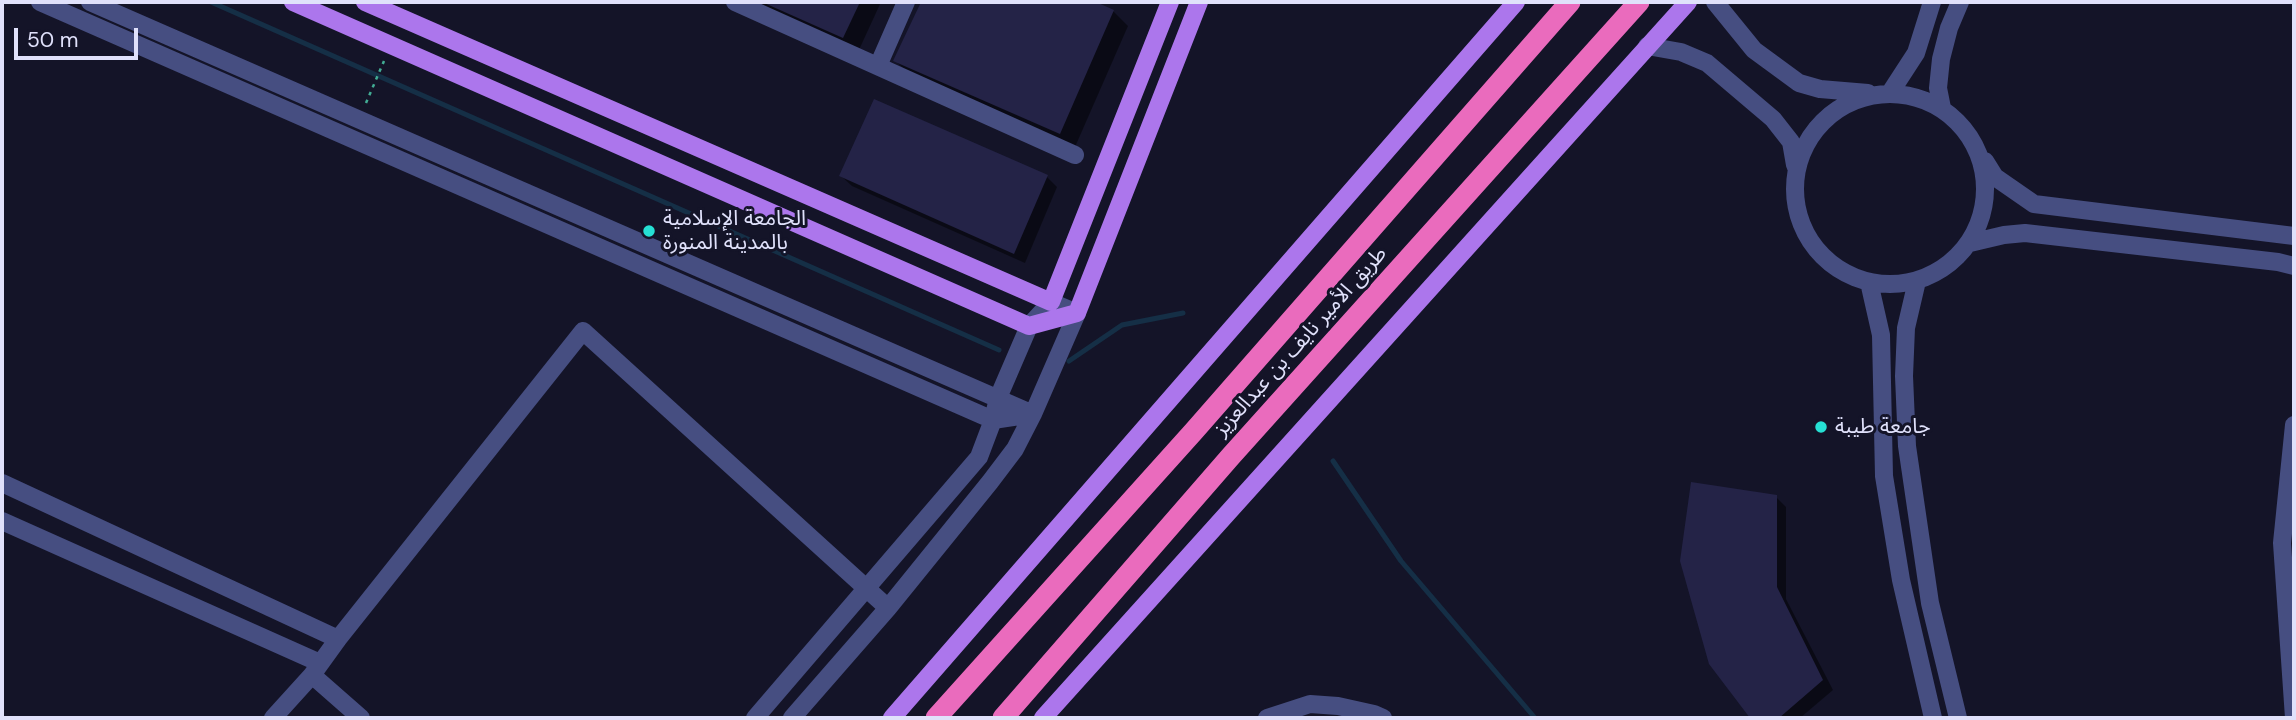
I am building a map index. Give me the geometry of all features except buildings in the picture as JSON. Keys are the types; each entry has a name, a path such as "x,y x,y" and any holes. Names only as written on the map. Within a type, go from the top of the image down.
{"highway":[{"name":"طريق الأمير نايف بن عبدالعزيز","path":"936,718 1194,431 1570,2"},
{"name":"طريق الأمير نايف بن عبدالعزيز","path":"1003,718 1231,456 1639,2"}],"main road":[{"path":"293,2 1029,326 1077,313 1199,2"},
{"path":"365,2 1051,302 1170,2"},
{"path":"1043,718 1688,2"},
{"path":"892,718 1509,6"}],"street":[{"path":"40,2 993,420 1033,414"},
{"path":"90,2 1033,414"},
{"path":"735,2 1074,155"},
{"path":"878,66 906,2"},
{"path":"1715,2 1754,50 1799,83 1820,89 1917,96 1942,108 1963,126 1995,177 2034,204 2294,236"},
{"path":"1796,172 1804,146 1822,121 1846,103 1882,93 1916,53 1932,2"},
{"path":"1942,108 1938,88 1941,59 1949,28 1960,2"},
{"path":"1647,46 1681,52 1707,62 1773,118 1791,142 1796,172 1795,203 1804,230 1820,254 1842,272 1869,282 1893,285 1917,281 1947,267 1970,243 1983,213 1986,180 1978,149"},
{"path":"1970,243 2025,233 2294,266"},
{"path":"1917,281 1906,328 1904,376 1907,446 1930,603 1958,718"},
{"path":"1869,282 1881,335 1884,476 1901,580 1933,718"},
{"path":"755,718 979,457 998,398 1029,326 1051,302 1077,313 1015,449 888,608 792,718"},
{"path":"273,718 316,669 583,331 888,608"},
{"path":"2294,425 2282,543 2294,718"},
{"path":"2,484 338,639"},
{"path":"2,521 316,669 362,718"},
{"path":"1267,718 1310,704 1338,706 1374,713 1383,718"}],"path":[{"path":"370,93 387,54"}],"waterway":[{"path":"211,2 999,350"},
{"path":"1069,361 1122,325 1183,313"},
{"path":"1333,461 1401,561 1535,718"}],"place":[{"name":"الجامعة الإسلامية بالمدينة المنورة","path":"649,231"},
{"name":"جامعة طيبة","path":"1821,427"}]}
